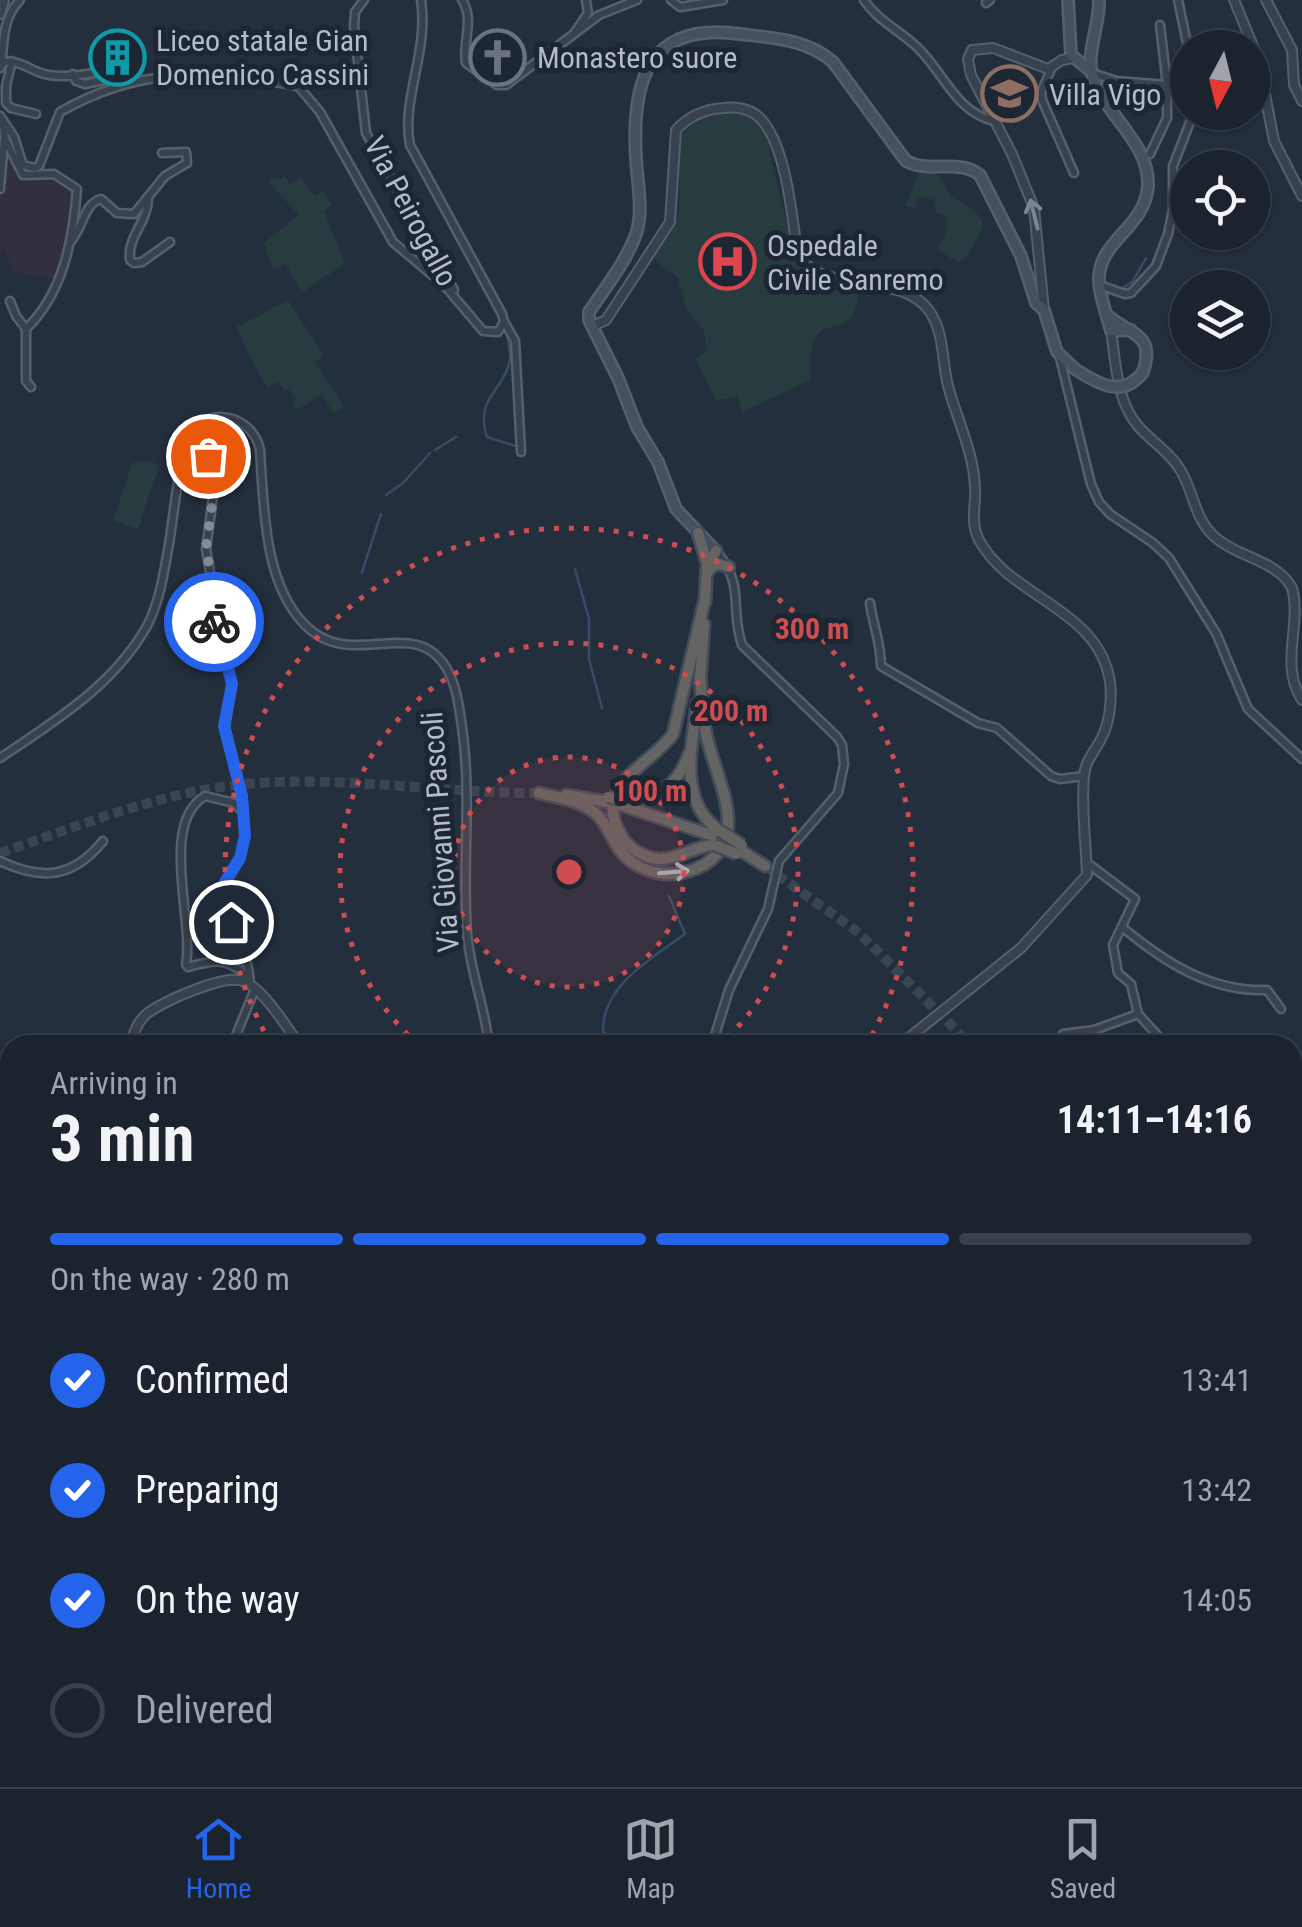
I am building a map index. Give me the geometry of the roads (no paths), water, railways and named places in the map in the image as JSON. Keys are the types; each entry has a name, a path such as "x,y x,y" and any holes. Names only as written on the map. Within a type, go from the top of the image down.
{"highway":[{"path":"698,533 707,568 691,792 717,838"},
{"path":"707,568 716,551"},
{"path":"707,568 716,563 729,567"},
{"path":"705,600 674,734 627,775 618,790 614,812 622,836 645,856 674,857 717,838"},
{"path":"700,677 706,736 729,818 725,838 702,865 674,874 645,870 626,858 604,822 590,809 537,793 621,803 717,838 740,849 761,863"},
{"path":"621,803 655,796 675,782 689,754 696,719"}],"main road":[{"path":"1068,0 1075,57 1092,73 1138,149 1148,181 1137,219 1103,258 1100,285 1111,331 1132,330"},
{"path":"1092,73 1099,0"},
{"path":"716,551 676,509 658,462 637,427 589,320 589,312 637,232 640,211 635,111 642,85 664,47 680,36 716,30 795,41 818,50 833,62 906,160 919,166 969,167 980,175 1021,256 1060,358 1102,385 1117,388 1134,383 1144,372 1147,348 1132,330 1108,316"},
{"path":"1075,57 1081,40 1088,42 1092,54"},
{"path":"1075,57 1092,54"}],"street":[{"path":"0,14 4,0"},
{"path":"0,68 8,16 20,0"},
{"name":"Via Peirogallo","path":"364,0 355,12 354,26 366,133 463,304"},
{"path":"421,0 423,40 406,126 410,145 515,341 521,452"},
{"path":"462,0 469,23 466,63 497,85 516,80 605,11 637,0"},
{"path":"574,33 588,12 586,0"},
{"path":"671,0 680,7 723,0"},
{"path":"864,0 872,13 916,46 965,106 996,122"},
{"path":"1178,0 1184,30"},
{"path":"1234,0 1258,58 1274,141 1302,196"},
{"path":"1266,0 1292,50 1294,85 1302,98"},
{"path":"1150,154 1168,118 1160,25"},
{"path":"1070,36 1042,88 1042,100 1074,174"},
{"path":"1044,310 1034,208 968,62 970,52 977,48 993,48 1054,66 1075,57"},
{"path":"0,68 4,62 12,61 43,74 129,67"},
{"path":"12,61 6,103 36,114"},
{"path":"73,74 76,82 85,84 137,73"},
{"path":"1092,73 1116,81 1166,85"},
{"path":"1,118 14,137 23,165 34,168 39,166 60,112 124,82 191,76 247,77 298,86 320,112 393,242 463,304 486,333 498,332 504,322"},
{"path":"1100,90 1116,81"},
{"path":"594,326 606,320 670,222 676,130 711,110 734,107 755,113 777,151 797,252 803,262 837,278 905,292 932,314 973,474 975,529 990,556 1086,631 1099,652 1110,682 1109,712 1084,776 1087,874 1022,948 913,1035"},
{"path":"0,189 4,139 1,118"},
{"path":"1100,285 1131,293 1156,266 1172,219 1173,166 1187,130"},
{"path":"4,139 22,176 54,174 77,189 63,274 26,329 26,382 31,388"},
{"path":"70,242 81,230 95,200 101,199 117,212 128,215 142,208 165,176 187,163 186,152 162,153"},
{"path":"148,199 146,217 130,247 130,260 142,262 170,242"},
{"path":"10,301 26,329"},
{"path":"1111,331 1127,409 1141,430 1163,448 1182,473 1204,526 1225,545 1279,573 1294,590 1300,614 1293,673 1302,700"},
{"path":"1060,358 1091,484 1099,502 1169,558 1216,633 1248,709 1302,759"},
{"name":"Via Giovanni Pascoli","path":"196,426 210,419 234,418 246,424 258,438 268,543 284,590 304,624 323,638 348,646 408,642 445,664 454,682 466,762 468,936 487,1035"},
{"path":"0,758 56,720 113,673 148,623 160,590 187,444 196,426"},
{"path":"196,426 216,475 206,548 214,594 215,639 232,684 224,726 242,796 245,836 243,849 222,890 242,947 250,985 235,1035"},
{"path":"715,1035 729,990 768,909 776,868 784,853 828,808 844,778 842,745 837,737 742,645 736,628 736,582 716,551"},
{"path":"870,603 880,642 881,666 978,723 998,728 1051,776 1084,776"},
{"path":"242,811 234,803 205,796 188,812 182,838 186,964 188,967 209,960 226,961 243,974 291,1035"},
{"path":"0,861 36,872 61,872 81,864 103,841"},
{"path":"1086,862 1135,898 1113,945 1122,979 1131,984 1138,1014 1157,1035"},
{"path":"1122,927 1149,949 1197,978 1235,990 1267,990 1281,1009"},
{"path":"134,1035 148,1013 213,982 228,978 250,985"},
{"path":"1063,1034 1094,1030 1138,1014"}],"waterway":[{"path":"1123,288 1133,281 1146,258"},
{"path":"507,335 510,360 487,404 484,424 487,437 515,446"},
{"path":"435,450 456,437"},
{"path":"386,495 403,483 430,453"},
{"path":"362,572 381,514"},
{"path":"575,569 589,619 589,659 602,708"},
{"path":"608,1035 603,1031 605,1015 620,986 685,934 669,896"}],"tunnel":[{"path":"0,853 146,804 236,785 311,782 535,793"},
{"path":"765,866 859,933 961,1035"}],"place":[{"name":"Liceo statale Gian Domenico Cassini","path":"117,57"},
{"name":"Monastero suore","path":"498,57"},
{"name":"Villa Vigo","path":"1010,94"},
{"name":"Ospedale Civile Sanremo","path":"728,262"}]}
